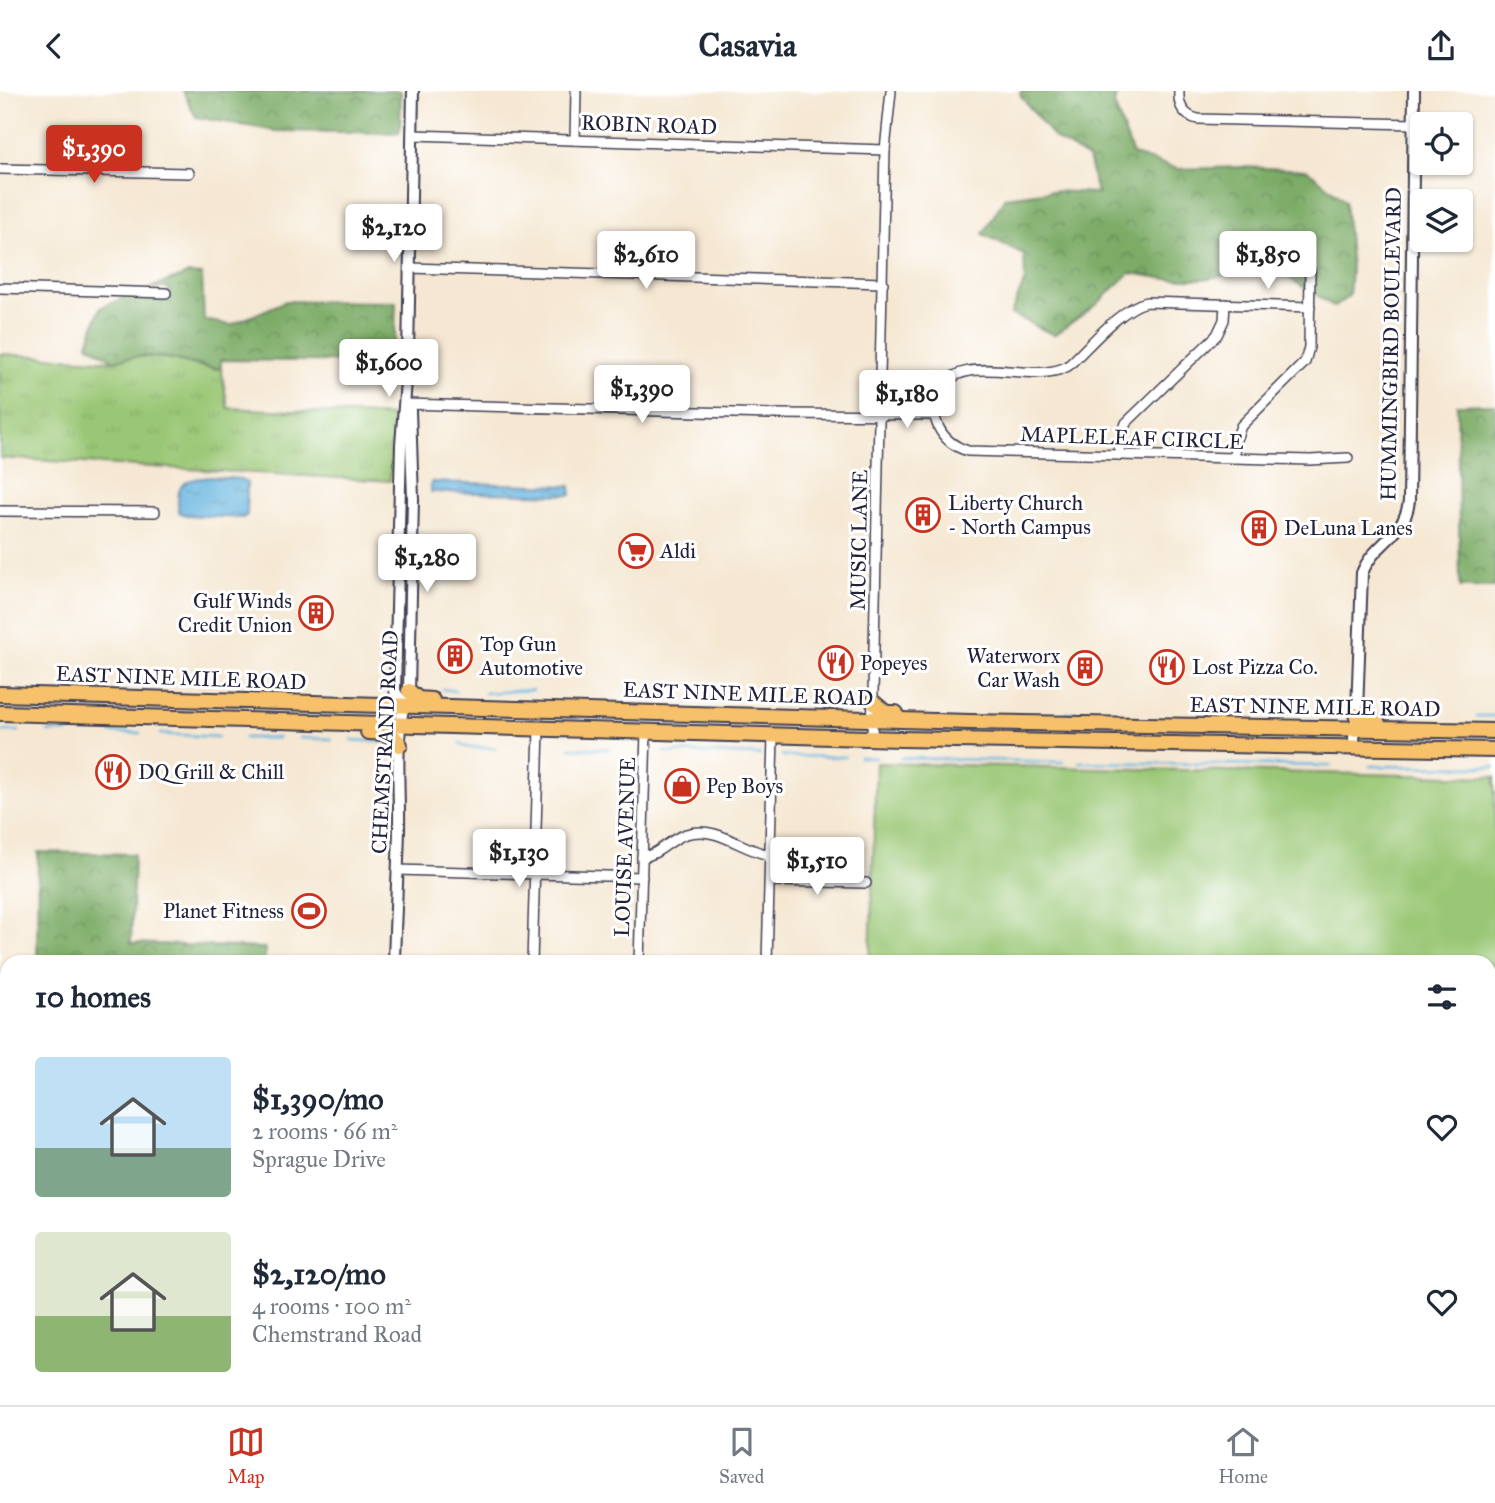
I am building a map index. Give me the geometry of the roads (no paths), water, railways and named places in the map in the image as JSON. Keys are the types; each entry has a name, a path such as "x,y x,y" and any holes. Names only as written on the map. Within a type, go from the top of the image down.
{"main road":[{"path":"0,685 89,688 125,697"},
{"path":"402,691 418,699 428,700 668,707 688,714"},
{"name":"EAST NINE MILE ROAD","path":"0,694 1107,725 1356,722 1495,731"},
{"path":"0,700 104,704 125,697"},
{"path":"148,711 154,706 210,704 218,700"},
{"path":"873,702 886,713 940,715 970,722"},
{"path":"232,713 246,709 309,711 333,703"},
{"path":"38,714 61,708 380,718 393,717 403,705"},
{"path":"721,706 729,709 825,712 841,718"},
{"path":"402,725 409,716 426,713 560,717 588,711"},
{"name":"EAST NINE MILE ROAD","path":"0,713 872,739 1223,746 1353,754 1495,750"},
{"path":"646,732 662,720 705,715"},
{"path":"773,736 785,730 856,732 866,728 873,719"},
{"path":"263,721 292,730 376,732 397,739 400,745"},
{"path":"1140,745 1158,739 1342,741 1352,735 1356,722 1495,725"},
{"path":"1003,742 1055,738 1100,739 1105,735 1107,725"},
{"path":"1353,754 1366,737 1495,737"}],"street":[{"name":"CHEMSTRAND ROAD","path":"394,955 402,691 413,499 407,404 413,91"},
{"path":"575,140 576,91"},
{"name":"MUSIC LANE","path":"872,739 885,150 891,91"},
{"path":"1179,91 1183,110 1198,119 1410,124"},
{"name":"HUMMINGBIRD BOULEVARD","path":"1414,91 1414,112"},
{"name":"ROBIN ROAD","path":"412,135 885,150"},
{"path":"0,169 189,173"},
{"name":"HUMMINGBIRD BOULEVARD","path":"1353,754 1362,573 1371,555 1400,528 1409,501 1413,175"},
{"path":"410,268 883,283"},
{"path":"1234,458 1235,442 1241,426 1305,362 1309,347 1310,270"},
{"path":"0,288 166,293"},
{"path":"935,410 944,385 963,372 972,370 1045,373 1068,366 1130,308 1138,304 1147,302 1310,307"},
{"path":"1119,455 1120,439 1126,423 1217,335 1224,320 1225,304"},
{"path":"407,404 880,416 935,410"},
{"path":"880,404 935,410"},
{"name":"MAPLELEAF CIRCLE","path":"935,410 940,431 952,444 968,451 1310,460 1348,458"},
{"path":"0,511 155,512"},
{"path":"531,955 539,729"},
{"name":"LOUISE AVENUE","path":"639,955 646,732"},
{"path":"767,955 773,736"},
{"path":"642,857 653,854 674,839 698,832 719,834 770,855"},
{"path":"397,870 642,877"},
{"path":"770,881 866,883"}],"water":[{"path":"212,477 241,479 247,483 247,515 243,518 186,515 179,512 180,488 189,481"},
{"path":"431,482 571,486 571,495 431,492"}],"waterway":[{"path":"443,689 456,691"},
{"path":"484,693 532,690"},
{"path":"1066,713 1078,713"},
{"path":"1098,713 1119,714"},
{"path":"1374,714 1395,715"},
{"path":"1476,716 1494,716"},
{"path":"0,731 19,731"},
{"path":"48,732 68,732"},
{"path":"111,733 140,733"},
{"path":"160,734 218,737"},
{"path":"244,738 278,738"},
{"path":"299,738 332,739"},
{"path":"352,740 382,742"},
{"path":"460,743 466,747 495,748"},
{"path":"570,748 609,749"},
{"path":"664,752 760,755"},
{"path":"782,756 845,757"},
{"path":"860,757 876,758"},
{"path":"901,758 1063,762"},
{"path":"1079,762 1331,766"},
{"path":"1370,766 1495,767"}],"place":[{"name":"Liberty Church - North Campus","path":"923,515"},
{"name":"DeLuna Lanes","path":"1259,528"},
{"name":"Aldi","path":"636,551"},
{"name":"Gulf Winds Credit Union","path":"316,613"},
{"name":"Top Gun Automotive","path":"455,656"},
{"name":"Popeyes","path":"836,663"},
{"name":"Lost Pizza Co.","path":"1167,667"},
{"name":"Waterworx Car Wash","path":"1085,668"},
{"name":"DQ Grill & Chill","path":"113,772"},
{"name":"Pep Boys","path":"682,786"},
{"name":"Planet Fitness","path":"309,911"}]}
